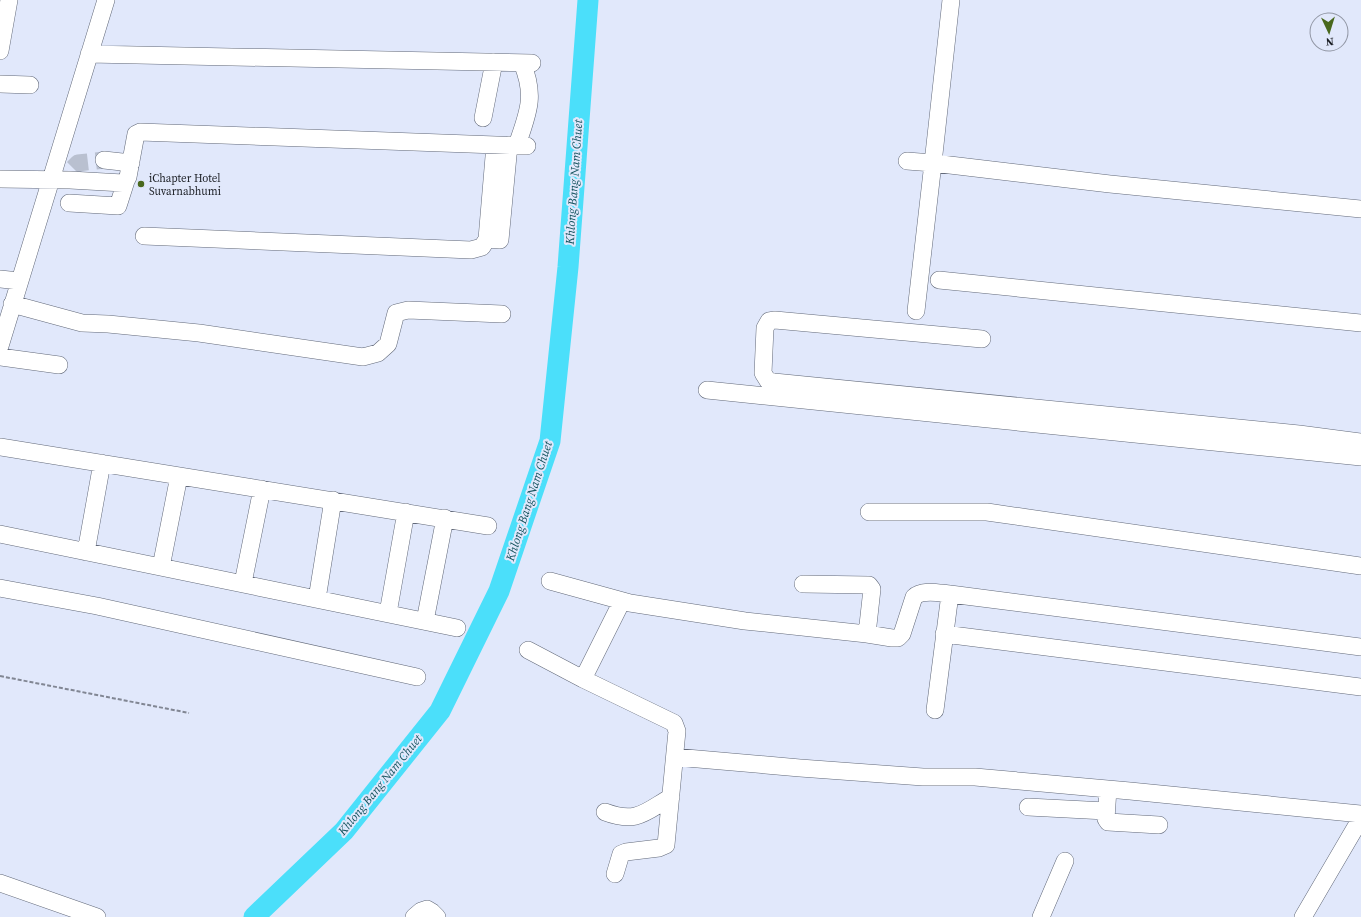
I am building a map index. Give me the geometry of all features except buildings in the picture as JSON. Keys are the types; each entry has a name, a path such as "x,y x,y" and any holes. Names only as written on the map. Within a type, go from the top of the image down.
{"street":[{"path":"0,51 9,0"},
{"path":"0,346 106,0"},
{"path":"916,311 951,0"},
{"path":"89,54 527,63 526,74 529,87 529,110 512,145 500,240 486,239 482,247 472,250 144,236"},
{"path":"483,118 494,62"},
{"path":"0,84 30,85"},
{"path":"69,203 118,206 128,177 136,134 140,132 512,145"},
{"path":"104,160 131,163"},
{"path":"907,161 1110,184 1361,209"},
{"path":"0,179 50,180 72,174 123,183 126,181"},
{"path":"0,279 19,281"},
{"path":"939,280 1361,324"},
{"path":"12,304 82,323 108,324 199,333 363,357 378,353 388,344 396,313 402,311 502,314"},
{"path":"982,339 775,320 769,321 765,328 763,373 768,380 774,382 1361,442"},
{"path":"0,357 59,365"},
{"path":"707,390 1361,458"},
{"path":"0,447 488,526"},
{"path":"86,552 102,463"},
{"path":"161,567 178,476"},
{"path":"243,584 262,489"},
{"path":"317,598 333,500"},
{"path":"388,613 406,512"},
{"path":"869,512 987,512 1361,566"},
{"path":"425,621 445,518"},
{"path":"0,534 457,628"},
{"path":"550,581 622,601 745,622 867,634 892,638 898,638 902,634 914,597 918,593 950,594 1361,647"},
{"path":"803,584 870,585 872,589 867,634"},
{"path":"0,588 97,606 416,677"},
{"path":"935,710 950,594"},
{"path":"583,679 622,601"},
{"path":"944,634 1361,687"},
{"path":"528,650 583,679 674,723 677,731 666,845 659,848 621,854 615,874"},
{"path":"675,757 808,769 923,777 975,777 1361,814"},
{"path":"1152,787 1361,803"},
{"path":"1108,789 1106,811 1106,819 1108,822 1158,825"},
{"path":"605,812 616,816 635,817 646,814 671,797"},
{"path":"1028,807 1106,811"},
{"path":"1303,917 1361,818"},
{"path":"1314,917 1361,838"},
{"path":"1041,917 1065,861"},
{"path":"0,883 97,917"},
{"path":"414,917 421,911 427,909 437,917"}],"path":[{"path":"0,676 189,713"}],"waterway":[{"name":"Khlong Bang Nam Chuet","path":"254,917 344,831 440,711 499,591 550,441 568,267 588,0"}],"tunnel":[{"path":"73,168 78,163 104,160"}],"place":[{"name":"iChapter Hotel Suvarnabhumi","path":"141,184"}]}
